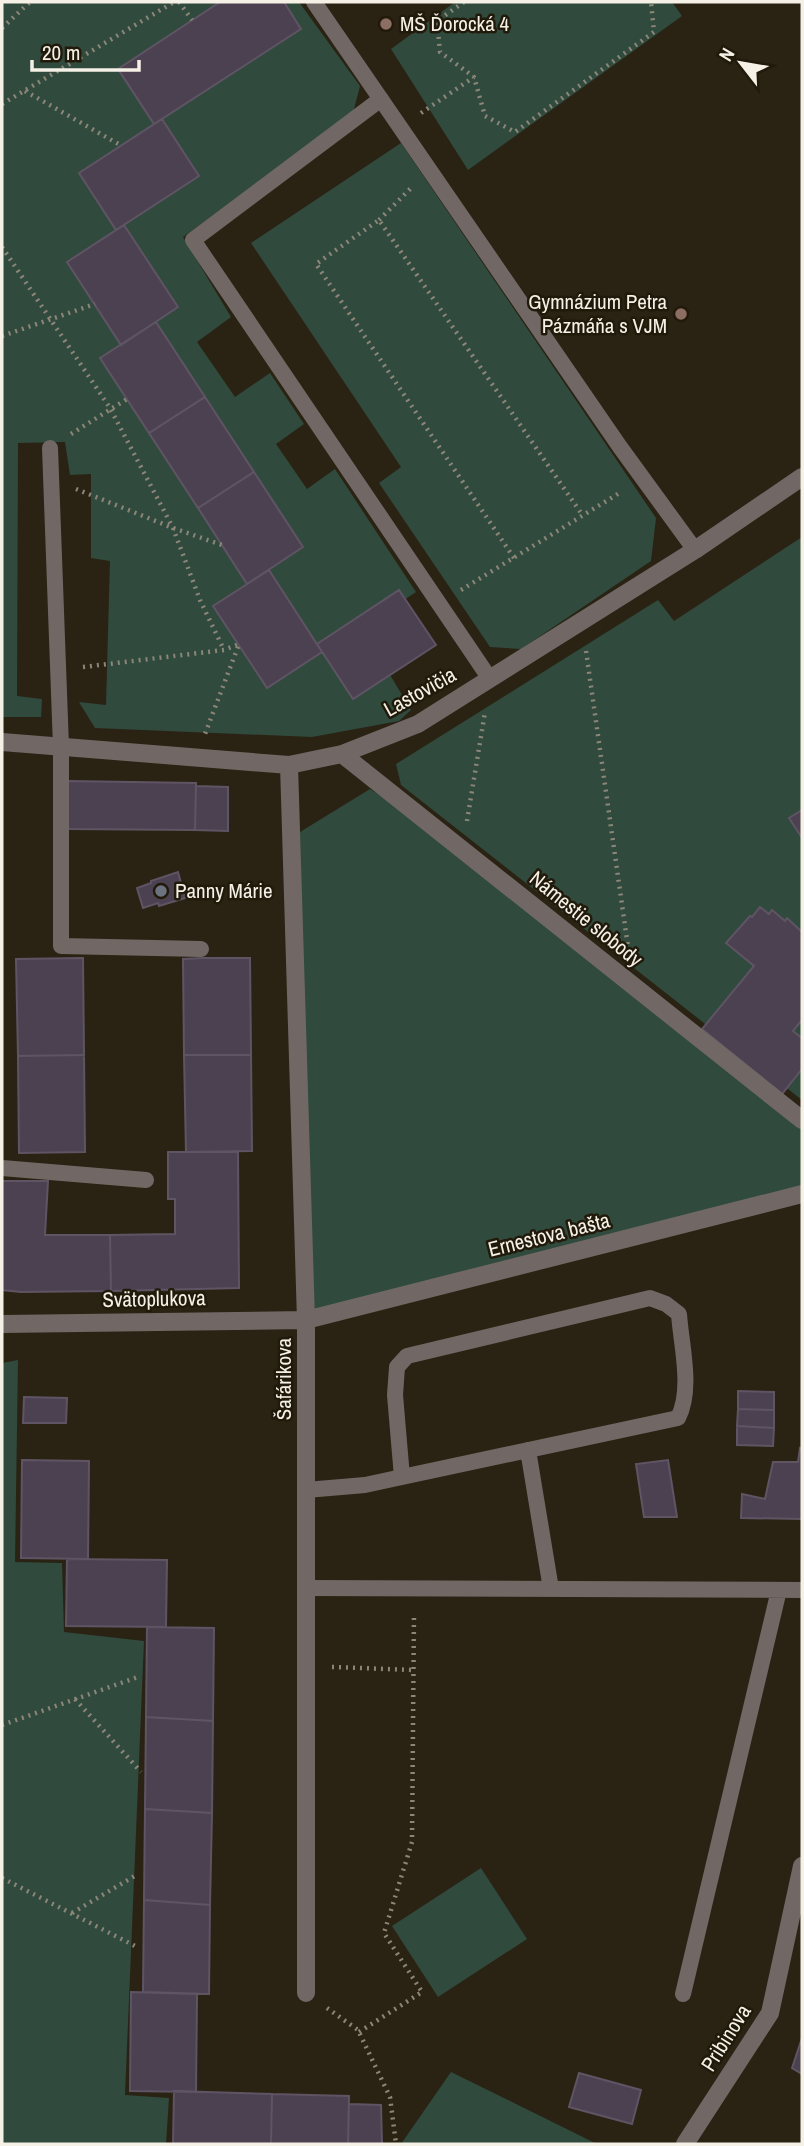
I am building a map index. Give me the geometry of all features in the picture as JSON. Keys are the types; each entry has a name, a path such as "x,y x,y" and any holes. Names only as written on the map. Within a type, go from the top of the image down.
{"street":[{"name":"Lastovičia","path":"2,742 289,765 342,754 418,724 695,550 802,477"},
{"name":"Námestie slobody","path":"342,754 802,1120"},
{"name":"Šafárikova","path":"289,765 306,1320 306,1993"},
{"name":"Ernestova bašta","path":"306,1320 802,1194"},
{"name":"Svätoplukova","path":"2,1324 306,1320"},
{"name":"Pribinova","path":"685,2144 770,2013 802,1866"}],"lane":[{"path":"314,2 620,447 695,550"},
{"path":"381,99 193,240 490,678"},
{"path":"50,448 61,747 61,946 201,949"},
{"path":"2,1168 146,1180"},
{"path":"306,1490 365,1485 678,1418 683,1409 685,1383 679,1314 666,1304 650,1298 407,1356 397,1367 395,1395 402,1477"},
{"path":"527,1450 551,1589"},
{"path":"306,1588 802,1590"},
{"path":"683,1994 779,1590"}],"path":[{"path":"2,28 30,2"},
{"path":"2,104 176,2 192,20"},
{"path":"464,2 437,21 440,52 474,77 485,116 515,132 654,32 651,2"},
{"path":"400,127 474,77"},
{"path":"24,91 122,146"},
{"path":"431,171 379,220 316,264 514,558"},
{"path":"379,220 583,516"},
{"path":"2,247 110,408 173,528 200,600 224,650"},
{"path":"2,336 95,304"},
{"path":"50,448 127,399"},
{"path":"50,478 222,545"},
{"path":"440,604 621,492"},
{"path":"582,621 634,986"},
{"path":"58,670 224,650 239,645 195,758"},
{"path":"463,849 490,678"},
{"path":"359,2032 422,1992 384,1933 412,1842 414,1645"},
{"path":"306,1666 413,1670"},
{"path":"2,1725 138,1677"},
{"path":"75,1699 141,1772"},
{"path":"71,1914 138,1874"},
{"path":"2,1878 139,1948"},
{"path":"306,1993 359,2032 390,2097 396,2144"}],"green space":[{"path":"2,2 299,2 360,86 353,113 183,237 231,317 197,342 235,397 270,373 304,424 276,444 307,489 335,469 416,592 362,628 411,710 399,721 312,737 95,728 79,702 106,705 110,561 91,558 91,474 70,475 65,442 18,443 17,696 42,699 41,717 2,717"},
{"path":"455,2 672,2 682,16 468,170 391,49"},
{"path":"401,143 656,518 651,561 521,649 490,647 379,483 401,467 251,243"},
{"path":"802,537 802,1100 401,785 396,764 658,600 674,621"},
{"path":"370,789 463,849 802,1120 802,1194 306,1320 300,832"},
{"path":"18,1360 15,1562 62,1563 64,1632 144,1641 125,2095 169,2098 166,2144 2,2144 2,1363"},
{"path":"481,1868 527,1939 438,1997 392,1926"},
{"path":"451,2072 597,2144 401,2144"}],"building":[{"path":"220,2 284,2 301,29 154,124 118,69"},
{"path":"162,119 199,176 116,230 79,173"},
{"path":"124,225 178,307 121,345 67,262"},
{"path":"156,322 205,397 149,433 100,358"},
{"path":"205,397 254,472 198,508 149,433"},
{"path":"254,472 303,547 247,584 198,508"},
{"path":"269,570 322,652 267,688 213,606"},
{"path":"399,590 436,645 353,699 317,644"},
{"path":"68,781 196,783 195,830 67,829"},
{"path":"196,786 228,787 228,831 195,830"},
{"path":"802,810 802,838 789,818"},
{"name":"Panny Márie","path":"178,872 185,898 143,908 137,888"},
{"path":"760,907 769,914 772,910 785,921 787,918 802,932 802,1020 793,1031 802,1038 802,1069 782,1094 702,1029 754,966 726,943"},
{"path":"83,958 84,1055 18,1056 16,959"},
{"path":"250,958 251,1055 184,1055 183,959"},
{"path":"84,1055 85,1152 19,1153 18,1056"},
{"path":"184,1055 251,1055 252,1151 186,1152"},
{"path":"168,1152 238,1152 239,1288 111,1291 110,1235 175,1234 175,1199 168,1199"},
{"path":"2,1181 48,1181 45,1235 110,1235 111,1291 2,1290"},
{"path":"738,1391 774,1392 774,1410 738,1409"},
{"path":"24,1397 67,1398 66,1423 23,1423"},
{"path":"738,1409 774,1410 774,1428 737,1426"},
{"path":"737,1426 774,1428 773,1446 737,1445"},
{"path":"800,1448 802,1519 741,1518 742,1494 765,1499 773,1462 798,1462"},
{"path":"22,1460 89,1461 88,1559 21,1558"},
{"path":"668,1460 677,1517 644,1517 636,1464"},
{"path":"67,1559 167,1560 166,1627 66,1626"},
{"path":"147,1627 214,1628 213,1721 146,1717"},
{"path":"146,1717 213,1721 212,1813 145,1809"},
{"path":"145,1809 212,1813 210,1905 144,1900"},
{"path":"144,1900 210,1905 209,1994 143,1992"},
{"path":"131,1992 197,1994 196,2092 130,2091"},
{"path":"802,2038 802,2074 792,2068"},
{"path":"579,2073 641,2090 632,2124 569,2107"},
{"path":"174,2091 272,2094 271,2144 173,2144"},
{"path":"272,2094 349,2096 348,2144 271,2144"},
{"path":"349,2104 381,2105 382,2144 348,2144"}],"place":[{"name":"MŠ Ďorocká 4","path":"386,24"},
{"name":"Gymnázium Petra Pázmáňa s VJM","path":"681,314"},
{"name":"Panny Márie","path":"161,891"}]}
